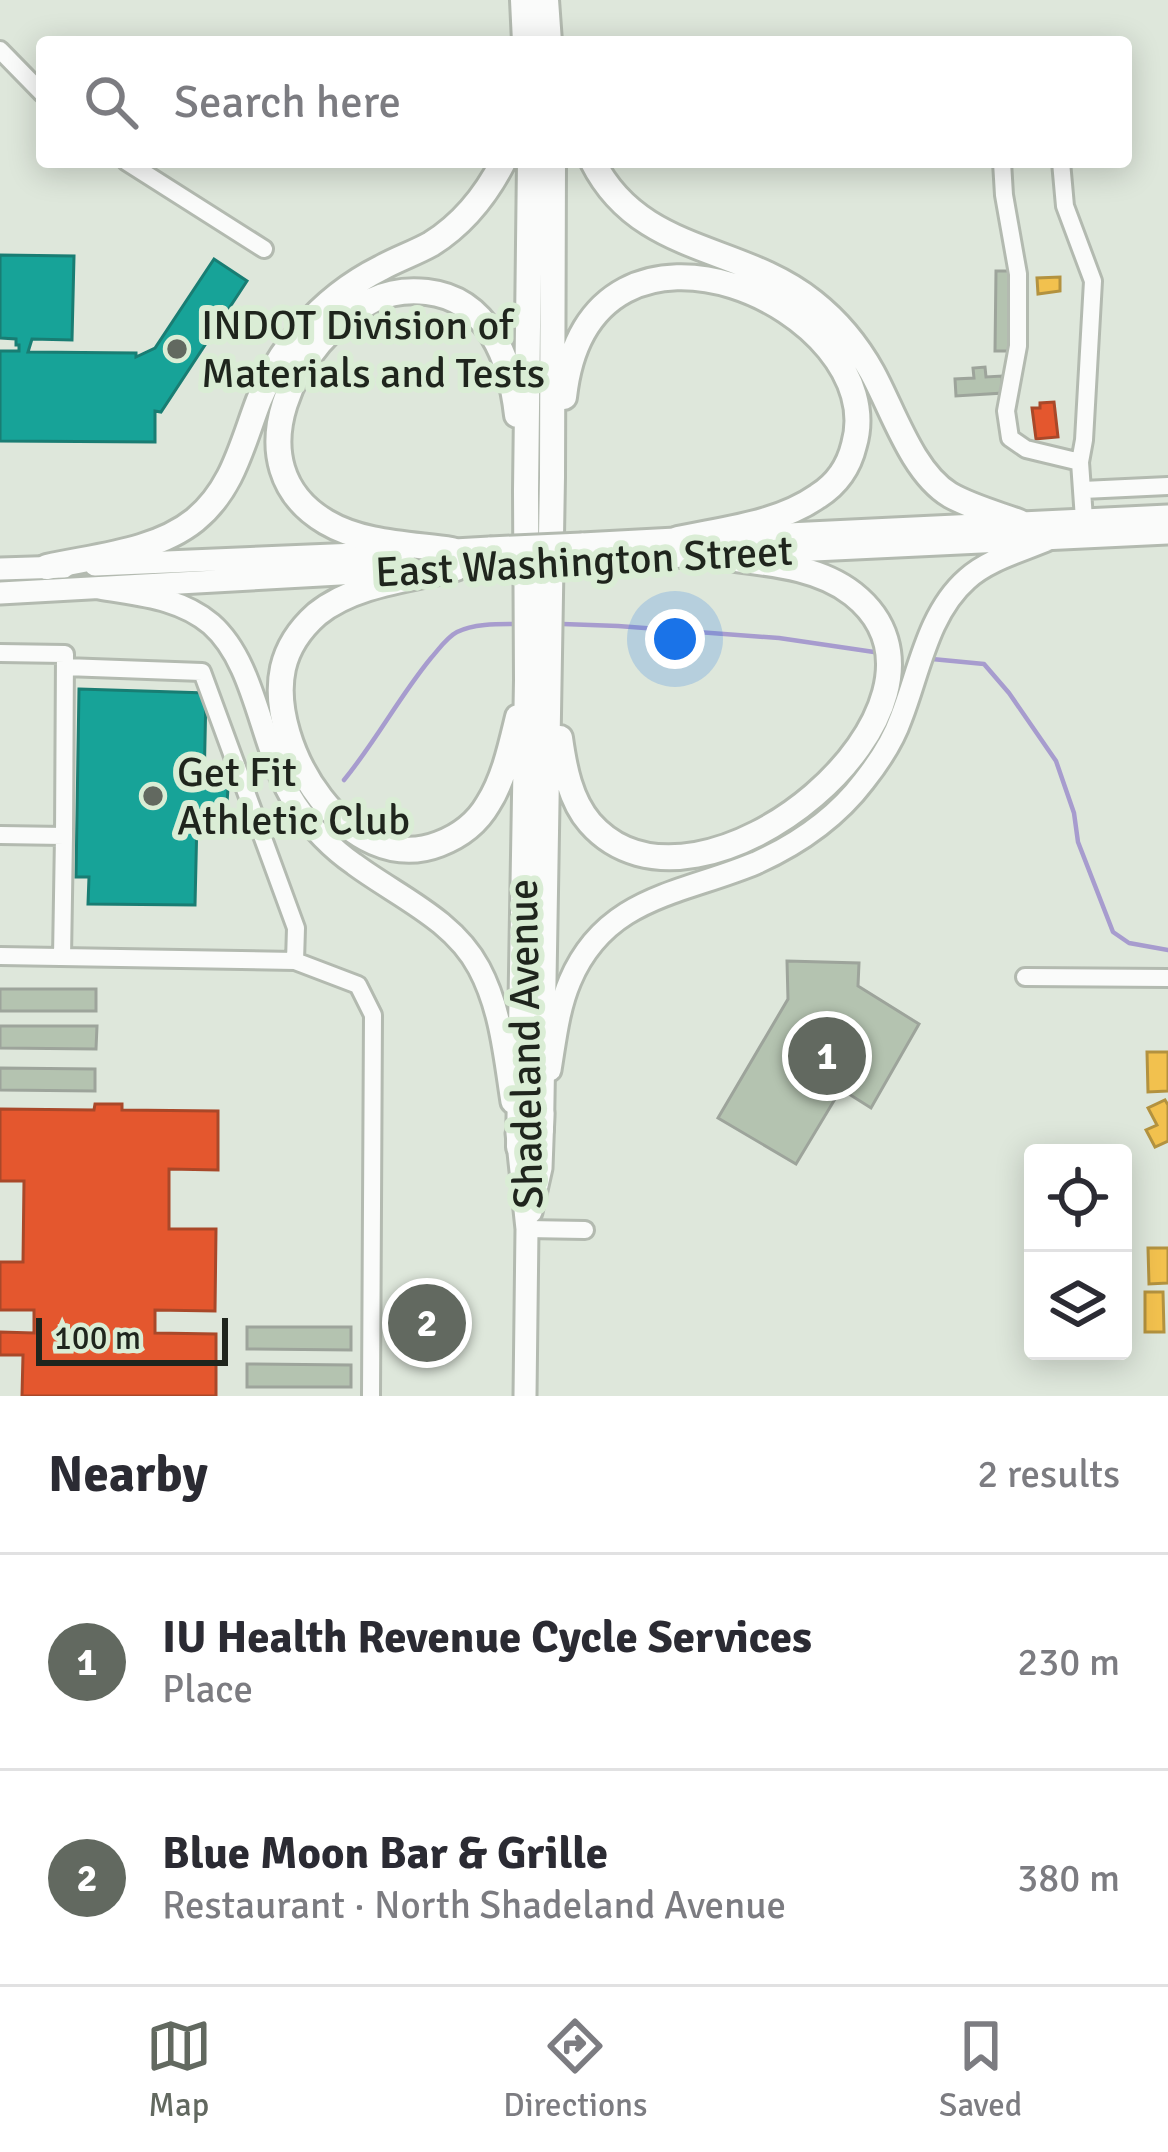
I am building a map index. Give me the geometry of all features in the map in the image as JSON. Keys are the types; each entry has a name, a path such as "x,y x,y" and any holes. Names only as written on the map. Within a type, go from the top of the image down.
{"highway":[{"path":"523,0 525,36"},
{"path":"47,567 158,541 196,519 223,491 266,384 302,330 355,283 430,244 464,218 500,168"},
{"name":"Shadeland Avenue","path":"530,168 526,491 538,677 541,1129"},
{"name":"Shadeland Avenue","path":"519,1148 538,677 552,477 553,168"},
{"path":"597,168 611,192 646,224 770,275 811,300 860,351 916,459 931,478 949,494 1019,522"},
{"path":"552,477 570,364 589,322 613,297 649,280 680,276 721,282 762,297 810,331 844,370 857,406 853,450 830,488 804,505 775,517 678,539"},
{"path":"454,559 328,524 297,496 284,473 277,436 287,396 314,350 354,311 394,293 424,292 457,302 487,326 512,387 526,491"},
{"path":"538,677 581,810 607,838 625,849 647,855 695,854 743,840 785,819 837,775 869,730 887,685 885,644 870,612 836,584 781,566 713,556"},
{"path":"454,559 339,600 292,642 282,670 284,709 295,751 314,788 350,830 379,846 408,850 445,842 470,827 494,794 538,677"}],"main road":[{"name":"East Washington Street","path":"0,592 582,552 678,539 1168,516"},
{"name":"East Washington Street","path":"582,552 713,556 1168,533"},
{"path":"541,1129 565,994 594,941 640,904 770,856 834,814 866,779 892,739 937,620 952,594 983,568 1049,539"},
{"name":"East Washington Street","path":"0,569 454,559"},
{"path":"99,588 164,599 214,628 242,667 275,767 310,823 354,864 439,922 468,951 486,982 495,1011 519,1148"},
{"name":"Shadeland Avenue","path":"527,1229 541,1168 541,1129"},
{"name":"Shadeland Avenue","path":"519,1148 527,1229"},
{"path":"525,1396 527,1229"}],"lane":[{"path":"0,50 36,87"},
{"path":"137,168 264,248"},
{"path":"1003,168 1018,274 1018,346 1006,411 1010,438 1026,449 1079,462"},
{"path":"1062,168 1065,206 1093,281 1079,462 1084,520"},
{"path":"1082,490 1168,486"},
{"path":"0,653 65,654 62,957"},
{"path":"65,667 202,672 296,928 295,961"},
{"path":"0,835 64,836"},
{"path":"0,956 295,961 358,985 374,1016 371,1396"},
{"path":"1025,977 1168,978"},
{"path":"527,1229 585,1230"}],"building: Homes":[{"path":"1060,277 1060,291 1038,294 1037,278"},
{"path":"1147,1052 1168,1052 1168,1091 1148,1092"},
{"path":"1165,1100 1168,1141 1155,1147 1146,1130 1157,1125 1148,1108"},
{"path":"1148,1248 1168,1248 1168,1283 1149,1284"},
{"path":"1145,1292 1163,1292 1164,1332 1145,1332"}],"building: Shops":[{"path":"1054,402 1058,437 1036,439 1032,408"},
{"path":"95,1104 122,1104 122,1110 218,1111 218,1170 169,1169 169,1229 216,1229 215,1311 155,1310 155,1333 216,1334 216,1396 22,1396 23,1355 0,1355 0,1332 34,1333 34,1310 0,1310 0,1262 23,1262 24,1181 0,1181 0,1109 94,1110"},
{"path":"396,1307 459,1308 458,1339 451,1339 450,1353 434,1353 434,1342 396,1341"}],"building: Public":[{"name":"INDOT Division of Materials and Tests","path":"0,255 74,256 72,340 32,339 28,352 136,353 136,357 155,348 214,259 247,281 161,412 155,411 155,442 0,441 0,351 19,351 19,345 16,339 0,338"},
{"name":"Get Fit Athletic Club","path":"79,689 206,693 204,787 228,788 227,803 197,819 195,905 88,904 89,877 76,877"}],"building: Other":[{"path":"996,271 1011,271 1010,351 995,351"},
{"path":"985,367 986,377 1002,376 1003,393 956,396 955,379 974,378 973,368"},
{"path":"787,961 859,963 858,986 919,1024 871,1108 841,1089 796,1164 718,1118 788,999"},
{"path":"0,989 96,989 96,1011 0,1011"},
{"path":"0,1026 97,1026 96,1049 0,1048"},
{"path":"0,1068 95,1069 95,1091 0,1090"},
{"path":"247,1327 351,1327 351,1350 247,1349"},
{"path":"247,1364 351,1365 351,1387 247,1387"}],"waterway":[{"path":"344,780 450,637 470,627 513,624"},
{"path":"563,624 779,638 874,652"},
{"path":"932,659 984,664 1009,693 1056,761 1074,813 1078,842 1113,932 1129,943 1168,950"}],"place":[{"name":"INDOT Division of Materials and Tests","path":"177,349"},
{"name":"Get Fit Athletic Club","path":"153,796"},
{"name":"IU Health Revenue Cycle Services","path":"827,1056"},
{"name":"Blue Moon Bar & Grille","path":"427,1323"}]}
